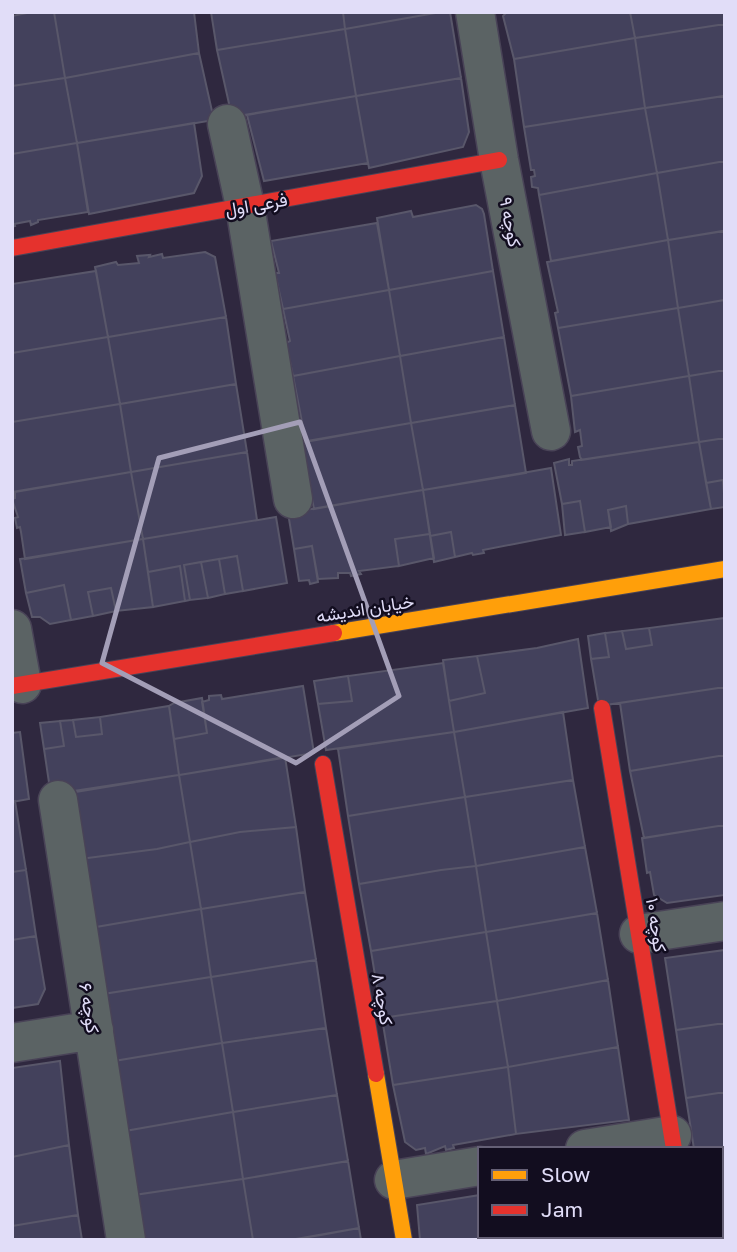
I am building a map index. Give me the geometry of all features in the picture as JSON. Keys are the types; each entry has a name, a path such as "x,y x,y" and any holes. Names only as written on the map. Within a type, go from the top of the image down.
{"street":[{"name":"کوچه ۹","path":"475,12 499,160 551,430"},
{"path":"226,124 245,206 293,499"},
{"name":"فرعی اول","path":"12,248 499,160"},
{"name":"خیابان اندیشه","path":"17,685 725,569"},
{"path":"12,629 17,685"},
{"name":"کوچه ۱۰","path":"602,708 673,1142"},
{"name":"کوچه ۸","path":"323,764 404,1240"},
{"name":"کوچه ۶","path":"58,800 125,1228"},
{"path":"639,934 725,921"},
{"path":"12,1043 94,1031"},
{"path":"611,1147 673,1142"},
{"path":"394,1180 478,1166"}],"highlighted area":[{"path":"300,422 399,696 296,763 102,663 159,458"}],"building":[{"path":"54,12 65,78 12,86 12,16"},
{"path":"54,12 194,12 199,53 65,78"},
{"path":"211,12 343,12 345,29 217,50"},
{"path":"343,12 441,12 345,29"},
{"path":"450,12 461,78 356,96 345,29"},
{"path":"507,12 630,12 635,38 514,59 503,16"},
{"path":"630,12 725,12 725,24 635,38"},
{"path":"725,24 725,96 645,108 635,38"},
{"path":"345,29 356,96 232,117 217,50"},
{"path":"635,38 645,108 524,127 514,59"},
{"path":"199,53 214,120 77,143 65,78"},
{"path":"65,78 77,143 12,154 12,86"},
{"path":"461,78 469,132 463,147 369,168 356,96"},
{"path":"356,96 368,163 264,181 247,115"},
{"path":"725,96 725,161 657,173 645,108"},
{"path":"645,108 657,173 539,195 538,188 532,187 531,177 535,176 534,170 531,170 524,127"},
{"path":"194,123 202,176 194,193 89,214 77,143"},
{"path":"77,143 88,212 38,220 31,225 30,221 14,224 12,227 12,154"},
{"path":"725,161 725,231 668,240 657,173"},
{"path":"657,173 668,240 551,261 539,195"},
{"path":"476,205 484,214 493,271 389,290 377,218 411,211 413,217"},
{"path":"377,223 389,290 283,309 275,273 279,273 271,241"},
{"path":"725,231 725,300 678,308 668,240"},
{"path":"668,240 678,308 558,328 555,313 558,312 547,262"},
{"path":"205,252 215,257 226,317 108,337 95,267 116,262 118,265 139,263 137,256 162,254 163,258"},
{"path":"96,271 108,337 12,353 12,284"},
{"path":"493,271 504,337 400,356 389,290"},
{"path":"389,290 400,356 293,376 286,343 290,341 283,309"},
{"path":"724,300 725,370 689,376 678,308"},
{"path":"678,308 689,376 571,396 558,328"},
{"path":"226,317 236,384 120,404 108,337"},
{"path":"108,337 120,404 12,422 12,353"},
{"path":"504,337 515,405 411,423 400,356"},
{"path":"400,356 411,423 305,442 305,439 301,439 300,427 303,427 293,376"},
{"path":"725,370 725,438 699,442 689,376"},
{"path":"689,376 699,442 582,460 578,447 582,446 580,430 575,432 571,396"},
{"path":"236,384 247,452 131,472 120,404"},
{"path":"120,404 131,472 12,492 12,422"},
{"path":"515,405 526,473 423,490 411,423"},
{"path":"411,423 423,490 314,509 301,442"},
{"path":"725,438 725,488 723,480 706,483 699,442"},
{"path":"699,442 711,509 628,524 626,506 608,510 611,527 585,532 580,501 562,504 554,463 569,459 569,465 572,465 572,461"},
{"path":"247,452 257,520 143,539 131,472"},
{"path":"551,468 561,535 455,557 451,532 430,536 423,490"},
{"path":"131,472 143,539 25,559 12,499 15,498 15,492"},
{"path":"723,480 725,507 711,509 706,483"},
{"path":"423,490 430,534 395,539 399,566 359,571 361,574 351,576 350,573 338,573 338,578 318,579 312,546 294,549 288,513"},
{"path":"580,501 585,532 565,535 562,504"},
{"path":"626,506 628,524 611,531 608,510"},
{"path":"276,517 287,583 243,591 237,556 184,565 190,600 185,601 180,566 148,572 143,539"},
{"path":"451,532 455,557 434,562 430,536"},
{"path":"430,534 434,558 399,566 395,539"},
{"path":"143,539 153,607 116,611 111,588 88,592 93,616 71,620 64,585 26,593 20,559"},
{"path":"312,546 318,582 310,584 309,580 299,581 294,549"},
{"path":"237,556 243,591 225,594 219,559"},
{"path":"219,559 225,594 208,598 201,562"},
{"path":"201,562 208,598 190,600 184,565"},
{"path":"180,566 185,601 153,607 148,572"},
{"path":"64,585 71,620 50,624 40,617 32,617 26,593"},
{"path":"111,588 116,611 93,616 88,592"},
{"path":"725,618 725,687 599,706 591,659 609,657 605,633 622,631 626,649 652,645 649,628"},
{"path":"649,628 652,645 626,649 622,631"},
{"path":"605,633 609,657 591,659 588,636"},
{"path":"578,639 588,708 454,732 449,701 485,693 477,656"},
{"path":"477,656 485,693 449,701 443,660"},
{"path":"443,663 454,732 326,750 318,704 352,701 348,676"},
{"path":"348,676 352,701 318,704 314,681"},
{"path":"303,686 314,753 179,775 174,739 207,733 202,702 209,700 209,696 221,695 222,699"},
{"path":"725,687 725,755 630,771 620,703"},
{"path":"202,698 207,733 174,739 169,706"},
{"path":"169,706 179,775 51,796 44,749 64,746 60,721 73,720 76,737 102,734 100,717"},
{"path":"563,712 573,780 465,797 454,732"},
{"path":"100,717 102,734 76,737 73,720"},
{"path":"60,721 64,746 44,749 40,723"},
{"path":"20,732 29,799 12,802 12,733"},
{"path":"454,732 465,797 348,816 338,749"},
{"path":"725,755 725,825 644,838 630,771"},
{"path":"285,757 296,827 240,832 190,842 179,775"},
{"path":"179,775 190,842 80,859 73,791"},
{"path":"573,780 585,847 476,866 465,797"},
{"path":"465,797 476,866 359,884 348,816"},
{"path":"15,801 26,870 12,872 12,802"},
{"path":"725,825 725,895 667,903 654,895 650,872 647,873 642,838"},
{"path":"296,827 305,892 201,909 190,842 240,832"},
{"path":"190,842 201,909 90,928 80,859"},
{"path":"585,847 597,913 486,932 476,866"},
{"path":"476,866 486,932 371,951 359,884"},
{"path":"26,870 36,936 12,940 12,872"},
{"path":"305,892 316,960 211,977 201,909"},
{"path":"201,909 211,977 103,994 90,928"},
{"path":"597,913 608,980 497,1001 486,932"},
{"path":"486,932 497,1001 382,1018 371,951"},
{"path":"36,936 45,989 38,1004 12,1008 12,940"},
{"path":"725,950 725,1023 676,1030 665,958"},
{"path":"316,960 326,1028 222,1043 211,977"},
{"path":"211,977 222,1043 114,1061 103,994"},
{"path":"608,980 618,1047 508,1067 497,1001"},
{"path":"497,1001 508,1067 393,1085 382,1018"},
{"path":"725,1023 725,1092 686,1098 676,1030"},
{"path":"326,1028 337,1095 233,1112 222,1043"},
{"path":"222,1043 233,1112 125,1131 114,1061"},
{"path":"618,1047 629,1120 516,1134 508,1067"},
{"path":"60,1061 69,1145 12,1157 12,1068"},
{"path":"508,1067 516,1134 453,1145 454,1148 446,1150 445,1146 426,1154 425,1148 416,1150 405,1142 393,1085"},
{"path":"725,1092 725,1161 723,1147 694,1147 686,1098"},
{"path":"337,1095 348,1161 243,1179 233,1112"},
{"path":"233,1112 243,1179 134,1195 125,1131"},
{"path":"69,1145 78,1215 12,1226 12,1157"},
{"path":"348,1161 359,1228 290,1240 253,1240 243,1179"},
{"path":"725,1161 723,1230 723,1162"},
{"path":"243,1179 253,1240 142,1240 134,1195"},
{"path":"478,1195 478,1238 535,1240 420,1240 417,1205"},
{"path":"78,1215 82,1240 12,1240 12,1226"},
{"path":"359,1228 361,1240 290,1240 321,1235"},
{"path":"723,1230 725,1240 707,1240 723,1238"},
{"path":"534,1238 649,1240 535,1240"}],"traffic: slow":[{"path":"334,633 725,569"},
{"path":"376,1074 404,1240"}],"traffic: jam":[{"path":"12,248 499,160"},
{"path":"12,686 334,633"},
{"path":"602,708 674,1147"},
{"path":"323,764 376,1074"}]}
